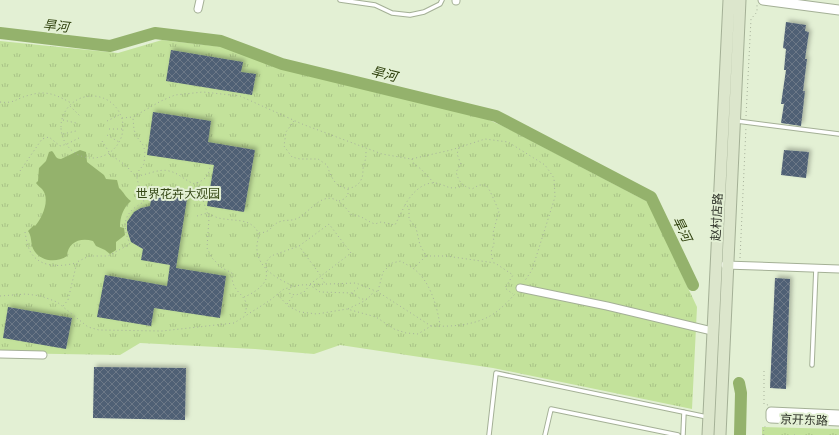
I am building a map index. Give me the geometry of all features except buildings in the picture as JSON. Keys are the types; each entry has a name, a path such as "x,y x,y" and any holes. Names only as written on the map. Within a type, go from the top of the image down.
{"main road":[{"name":"赵村店路","path":"708,435 715,265 729,0"},
{"name":"赵村店路","path":"720,435 740,0"}],"street":[{"path":"198,9 200,0"},
{"path":"763,0 839,10"},
{"path":"715,265 839,269"},
{"path":"520,288 607,306 712,331"},
{"path":"0,354 43,354"},
{"name":"京开东路","path":"839,415 771,412 771,418 839,421"}],"lane":[{"path":"340,0 374,5 392,13 410,15 424,12 440,4 442,0"},
{"path":"734,121 839,134"},
{"path":"812,365 816,268"},
{"path":"489,435 496,373 708,417"},
{"path":"545,435 551,409 678,435"},
{"path":"683,435 684,412"}],"path":[{"path":"742,266 739,255 751,18 757,12 758,0"},
{"path":"122,118 133,117 175,95 203,92 240,96 294,121 382,154 411,159 459,148 484,139 508,142 546,165 554,178 555,197 532,270 520,288 502,308 486,319 459,326 431,326 418,334 406,333 394,329 376,317 347,309"},
{"path":"0,102 10,103 30,94 45,93 58,95 72,104"},
{"path":"93,95 103,97 118,109 122,118 122,137 109,153 99,157 88,158 78,155 69,148 62,134 61,128 62,120 69,106 75,100 84,96 93,95"},
{"path":"69,106 80,116"},
{"path":"107,121 120,114"},
{"path":"25,232 30,251 37,259 54,266 77,262 89,256 108,256 130,244 126,236 124,225 125,222 130,212 136,206 144,202 137,173 144,164 145,151 143,145 136,137 133,117"},
{"path":"62,120 76,123"},
{"path":"294,121 286,132 284,146 289,154 292,157 300,159 318,159 327,165 331,177 335,183 341,187 354,187 361,180 366,161 366,149"},
{"path":"109,129 123,129"},
{"path":"62,134 76,131"},
{"path":"107,135 119,142"},
{"path":"20,170 42,139 49,137 60,146 79,138"},
{"path":"102,141 109,153 126,166 131,173 137,176 167,170 177,174 188,182 195,184 209,174 211,160"},
{"path":"459,148 457,154 462,164 456,172 458,181 472,189 479,185 486,185 499,211 493,233 493,262"},
{"path":"411,159 414,164 434,183"},
{"path":"198,182 209,218 207,248 212,258 222,268 232,273 233,284 244,297 246,303 246,312 244,317"},
{"path":"259,234 266,233 275,224 281,221 292,221 300,217 323,199 332,198 339,201 352,216 357,215 363,217 375,224 381,222 394,225 414,191 424,185 434,183 450,188 464,185"},
{"path":"339,201 348,195 348,188"},
{"path":"405,205 409,207 409,219 416,228 420,245 426,256"},
{"path":"197,216 207,213 224,219 249,222 259,234 257,246 258,256 269,274 294,286"},
{"path":"244,297 257,290 266,278 266,262 271,256 299,246 329,224 351,253 310,284 304,292 293,295 286,304"},
{"path":"299,246 326,284"},
{"path":"414,268 426,256 446,256 493,262 513,275 505,288 514,295"},
{"path":"378,292 383,272 392,262 401,261 414,268 425,280 431,293 440,326"},
{"path":"62,306 68,300 77,262"},
{"path":"0,296 26,294 41,296 56,302 88,327 99,330 162,330 234,323 269,301 284,289 294,286 310,284 356,283 378,292 431,326"},
{"path":"310,284 320,292 352,293 361,299 368,299"},
{"path":"352,293 361,285"},
{"path":"289,288 290,294 293,295"},
{"path":"277,294 286,304 300,312 317,314 347,309 368,299 374,290"},
{"path":"764,371 764,404 768,404 768,410"}],"green space":[{"name":"世界花卉大观园","path":"162,40 223,47 286,70 463,109 503,126 648,202 683,251 682,275 697,307 692,409 493,368 340,345 314,354 255,349 140,343 120,355 0,353 0,41 118,53"},
{"path":"762,427 839,429 839,435 762,435"}],"shaded area":[{"path":"80,150 86,152 87,162 104,175 106,179 117,180 119,188 131,201 122,213 120,227 124,228 125,235 116,242 116,250 110,254 96,246 93,241 83,240 72,244 67,256 57,260 47,260 42,258 34,251 28,231 38,223 46,203 45,193 36,183 38,181 39,168 46,161 49,152 52,151 57,158 61,159"}],"waterway":[{"name":"旱河","path":"0,33 110,46 155,33 221,41 282,64 496,116 651,197 693,285"},
{"name":"旱河","path":"739,383 741,393 740,435"}]}
